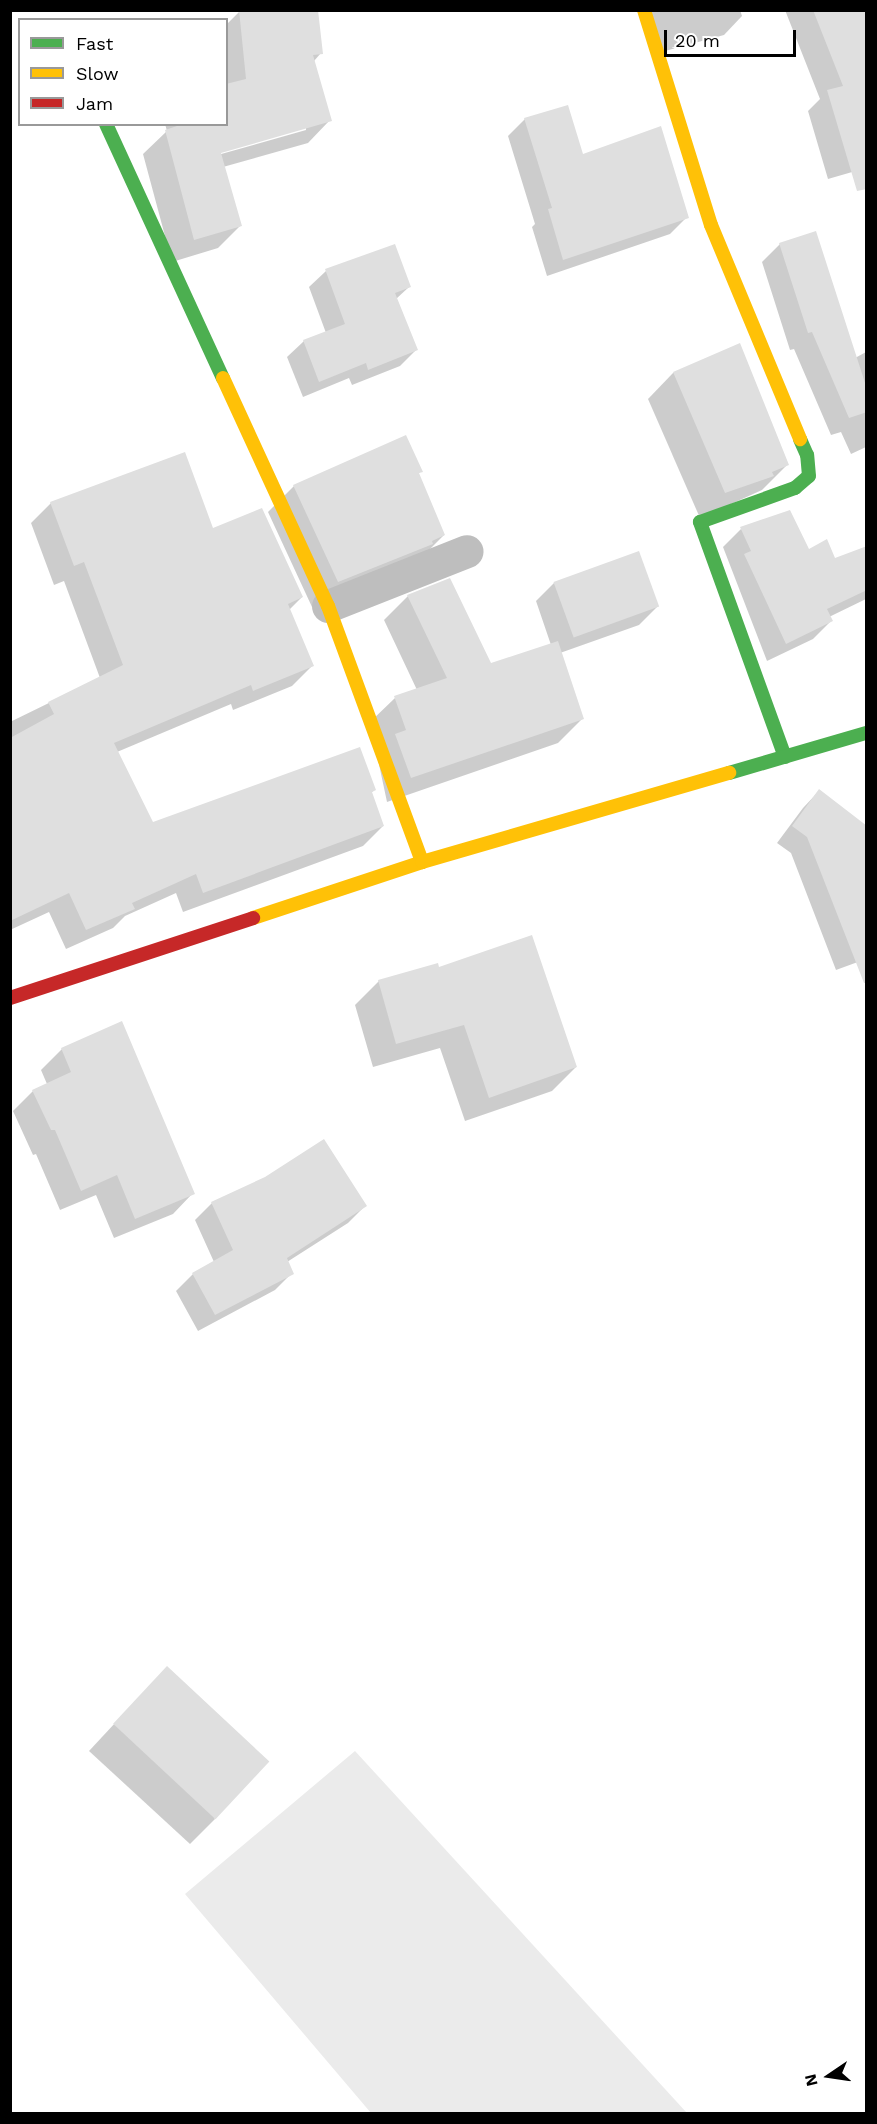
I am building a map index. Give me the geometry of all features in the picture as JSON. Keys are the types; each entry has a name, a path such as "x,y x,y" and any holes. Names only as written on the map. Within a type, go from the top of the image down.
{"street":[{"path":"644,10 711,225 807,455 809,476 795,488 700,522 785,757"},
{"path":"107,126 328,606 422,862"},
{"path":"328,606 467,551"},
{"path":"10,998 422,862 867,733"}],"shaded area":[{"path":"355,1751 687,2113 371,2113 185,1894"}],"building":[{"path":"239,10 318,10 323,54 313,55 332,121 221,153 242,226 194,240 165,130 177,126 228,126 228,84 246,79"},
{"path":"813,10 867,10 867,189 857,191 827,90 843,86"},
{"path":"568,105 583,154 661,126 689,218 563,260 548,209 552,208 524,118"},
{"path":"816,231 867,389 867,412 849,418 812,332 808,333 779,243"},
{"path":"395,244 411,287 395,293 418,350 368,370 366,363 319,382 303,340 345,324 325,269"},
{"path":"740,343 789,465 772,472 774,476 725,493 673,372"},
{"path":"406,435 423,472 419,473 445,535 432,541 433,544 338,582 293,485"},
{"path":"185,452 213,528 262,508 303,597 288,604 314,666 253,691 251,685 114,743 153,822 360,747 376,790 372,792 384,826 203,893 196,874 132,903 135,909 86,930 69,893 10,921 10,738 54,714 48,702 123,665 84,562 74,566 50,502"},
{"path":"790,510 809,549 827,539 835,558 867,546 867,590 827,609 833,621 786,644 744,554 751,551 740,527"},
{"path":"639,551 659,606 574,638 553,582"},
{"path":"450,578 491,663 558,641 584,719 411,778 395,734 406,730 394,696 447,678 407,595"},
{"path":"819,789 867,826 867,983 864,983 807,837 792,826"},
{"path":"532,935 577,1067 489,1098 464,1025 396,1044 378,980 438,963 439,967"},
{"path":"122,1021 195,1194 135,1219 117,1175 81,1191 55,1130 51,1130 32,1090 71,1072 61,1048"},
{"path":"324,1139 367,1206 287,1258 294,1274 215,1315 192,1273 233,1250 211,1202 265,1177"},
{"path":"167,1666 269,1761 216,1819 113,1724"}],"traffic: fast":[{"path":"107,126 223,378"},
{"path":"785,757 700,522 795,488 809,476 807,455 800,439"},
{"path":"729,773 866,733"}],"traffic: slow":[{"path":"644,10 711,225 800,439"},
{"path":"223,378 328,606 422,862"},
{"path":"253,918 422,862 729,773"}],"traffic: jam":[{"path":"10,998 253,918"}]}
